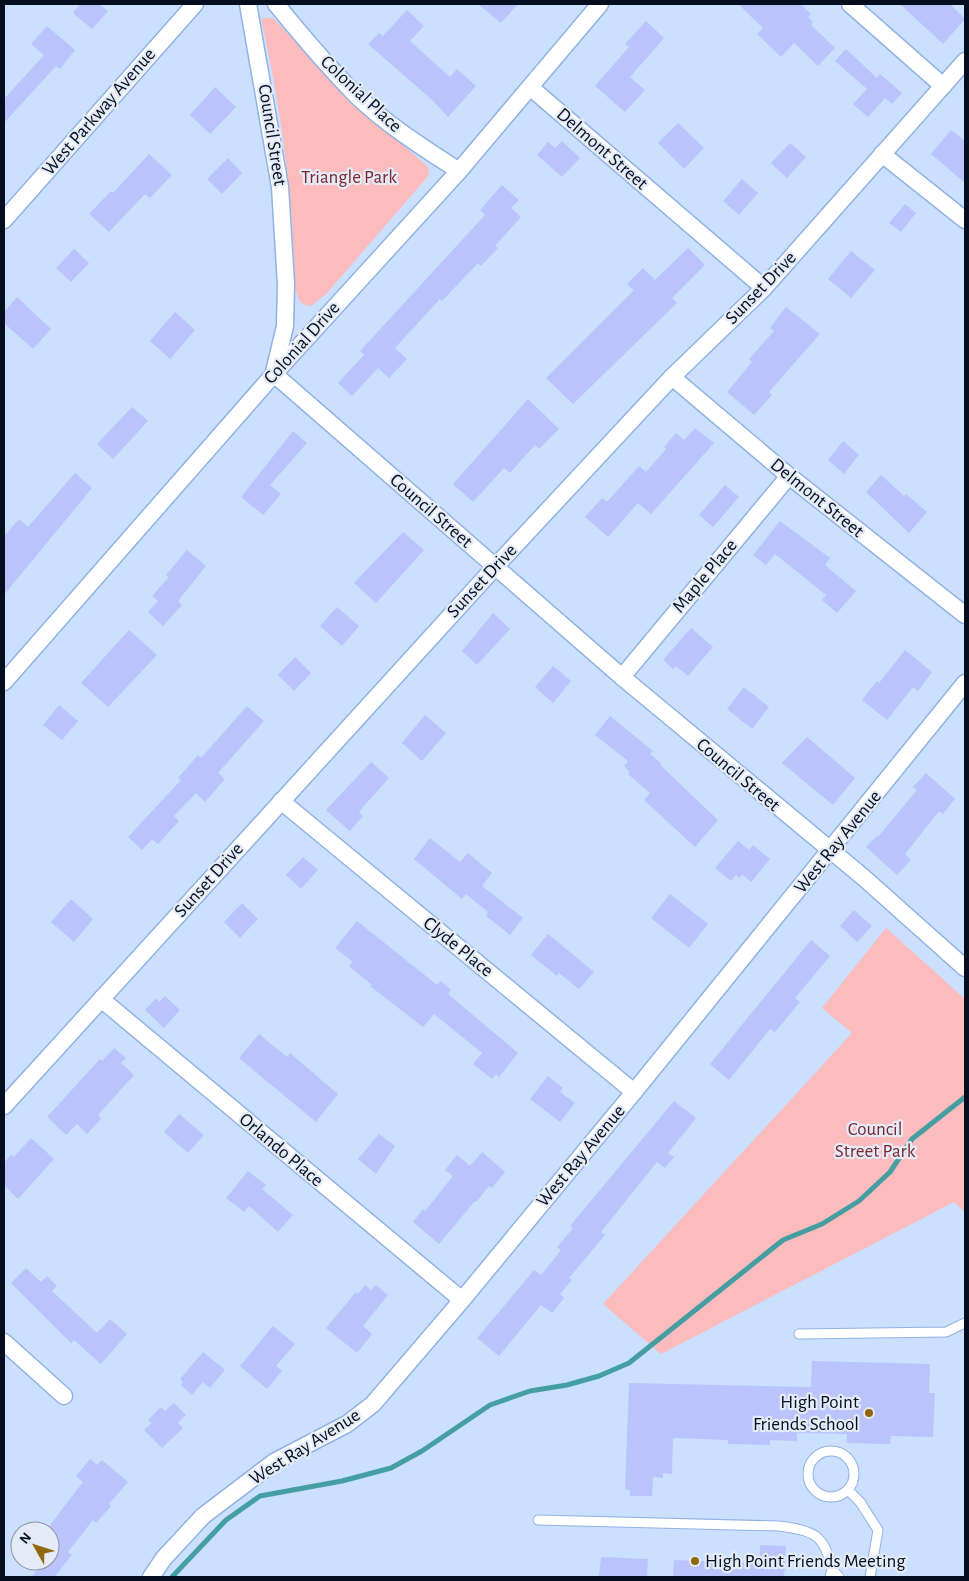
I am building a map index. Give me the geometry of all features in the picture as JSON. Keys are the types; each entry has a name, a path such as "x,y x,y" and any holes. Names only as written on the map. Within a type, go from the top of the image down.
{"street":[{"name":"West Parkway Avenue","path":"4,220 195,4"},
{"name":"Council Street","path":"248,4 280,187 286,284 285,326 274,374 622,677 830,852 863,877 965,968"},
{"name":"Colonial Place","path":"276,4 302,38 358,97 405,136 459,171"},
{"name":"Colonial Drive","path":"4,682 274,374 459,171 600,4"},
{"path":"850,4 943,86"},
{"name":"Sunset Drive","path":"4,1106 495,567 672,377 764,288 965,61"},
{"name":"Delmont Street","path":"530,87 764,288"},
{"path":"882,154 965,220"},
{"name":"Delmont Street","path":"672,377 789,476 965,615"},
{"name":"Maple Place","path":"622,677 789,476"},
{"name":"West Ray Avenue","path":"151,1577 164,1558 203,1516 274,1462 347,1424 373,1404 462,1300 634,1092 965,684"},
{"name":"Clyde Place","path":"281,801 634,1092"},
{"name":"Orlando Place","path":"101,999 462,1300"},
{"path":"4,1342 64,1396"}],"lane":[{"path":"799,1334 946,1332 965,1323"},
{"path":"828,1451 843,1454 848,1458 854,1472 854,1480 848,1490 838,1496 831,1497 817,1492 812,1486 808,1472 815,1458 828,1451"},
{"path":"848,1490 860,1502 878,1530 870,1577"},
{"path":"538,1520 779,1526 809,1530 820,1539 828,1551 831,1573 839,1577"}],"green space":[{"name":"Triangle Park","path":"261,18 273,18 337,86 428,167 429,175 326,294 311,306 301,303 295,288 292,220 285,152"},
{"name":"Council Street Park","path":"886,928 965,999 965,1212 954,1202 661,1354 603,1304 852,1033 822,1008"}],"building":[{"path":"80,4 99,4 108,11 92,29 73,13"},
{"path":"478,4 518,4 501,23"},
{"path":"738,4 801,4 811,14 808,17 813,22 811,25 835,48 818,66 794,43 781,57 757,34 763,28"},
{"path":"900,4 950,4 965,19 943,44"},
{"path":"407,10 424,26 410,41 450,77 457,69 476,86 448,117 430,98 368,44 379,33 383,36"},
{"path":"646,21 664,38 630,77 645,90 625,112 595,86 629,47 625,44"},
{"path":"47,26 75,50 60,69 56,66 4,123 4,99 44,55 31,44"},
{"path":"846,49 877,78 880,74 902,93 892,104 885,98 868,117 853,104 867,89 835,61"},
{"path":"215,87 236,107 210,134 190,115"},
{"path":"678,123 704,148 684,169 658,143"},
{"path":"951,130 965,141 965,183 931,154"},
{"path":"562,141 580,158 562,177 537,155 548,142 555,148"},
{"path":"790,143 806,157 787,178 771,163"},
{"path":"149,154 172,175 150,198 145,194 109,232 89,214 111,191 113,193"},
{"path":"228,158 242,173 222,194 207,179"},
{"path":"742,179 758,193 739,215 723,201"},
{"path":"502,185 519,200 511,208 521,217 495,246 498,248 481,266 478,263 442,301 440,299 395,348 407,359 389,378 378,368 352,396 338,383 364,355 360,351 485,215 480,210"},
{"path":"905,204 916,213 901,232 889,223"},
{"path":"688,248 705,265 672,298 677,303 573,404 546,378 634,290 627,284 643,268 655,280"},
{"path":"74,249 89,263 71,282 56,268"},
{"path":"851,251 875,270 851,298 828,279"},
{"path":"17,297 51,329 33,349 4,323 4,312"},
{"path":"786,307 820,334 769,392 772,395 754,415 727,392 752,362 749,359 774,331 770,328"},
{"path":"175,312 195,330 170,359 150,341"},
{"path":"528,399 559,429 539,449 535,445 510,473 504,468 473,502 453,484"},
{"path":"132,407 148,421 113,459 97,444"},
{"path":"695,428 714,443 651,514 638,503 608,537 585,517 602,498 607,502 639,466 646,472 666,449 664,447 676,433 684,440"},
{"path":"293,431 307,443 270,485 281,494 263,515 241,497"},
{"path":"843,441 859,455 844,474 828,460"},
{"path":"75,473 92,488 4,595 4,536 19,519 28,527"},
{"path":"881,475 904,496 906,494 927,512 909,533 866,492"},
{"path":"725,485 739,497 713,527 699,515"},
{"path":"780,521 830,558 825,565 856,591 837,613 822,600 826,595 775,554 766,565 753,555"},
{"path":"403,532 424,550 376,603 354,583"},
{"path":"187,550 206,566 178,601 182,605 163,626 148,612 158,601 152,596 169,577 166,575"},
{"path":"337,607 359,626 342,646 320,626"},
{"path":"493,613 510,629 477,665 462,651"},
{"path":"691,628 713,647 688,676 676,666 673,669 663,660"},
{"path":"129,630 157,655 108,707 81,683"},
{"path":"905,650 932,672 918,691 913,687 887,720 862,700 877,681 879,683"},
{"path":"295,657 311,673 294,691 278,675"},
{"path":"553,666 571,681 553,703 535,687"},
{"path":"744,687 769,707 752,729 727,709"},
{"path":"59,705 78,721 62,740 43,725"},
{"path":"247,706 264,721 218,773 225,779 205,802 196,793 174,816 179,821 158,844 152,839 142,850 128,837 181,780 178,778 198,755 201,758"},
{"path":"425,715 446,733 422,761 402,743"},
{"path":"610,716 653,751 650,754 661,763 660,765 718,820 695,847 644,800 650,793 628,774 630,772 624,766 628,761 595,735"},
{"path":"807,737 855,778 833,805 782,763"},
{"path":"371,762 389,778 362,808 359,813 363,816 350,831 326,810"},
{"path":"926,773 955,799 943,814 939,811 905,854 911,860 897,875 866,847 878,837 917,790 913,787"},
{"path":"430,838 460,862 468,853 492,873 482,886 523,918 510,935 486,916 488,912 466,894 462,899 414,859"},
{"path":"738,841 749,850 753,845 770,859 751,882 742,874 740,878 736,875 731,881 715,868"},
{"path":"303,857 318,870 301,889 286,875"},
{"path":"670,894 708,924 689,948 651,918"},
{"path":"71,899 93,919 74,942 51,922"},
{"path":"242,903 258,919 240,938 224,922"},
{"path":"854,910 872,926 857,942 840,926"},
{"path":"357,921 437,985 441,981 451,990 448,994 518,1053 499,1077 496,1074 492,1079 473,1064 482,1053 434,1014 423,1027 370,986 372,985 349,966 353,962 335,948"},
{"path":"548,934 594,972 579,989 559,973 557,976 531,955"},
{"path":"811,940 830,956 795,998 800,1002 775,1032 770,1029 729,1080 710,1064"},
{"path":"165,996 180,1010 164,1028 145,1010 156,998 159,1002"},
{"path":"259,1034 287,1057 290,1053 338,1094 316,1122 239,1058"},
{"path":"114,1048 126,1058 121,1063 134,1075 98,1115 101,1119 87,1134 77,1124 66,1135 47,1117 100,1059 102,1061"},
{"path":"548,1076 563,1088 560,1092 575,1103 560,1122 530,1099"},
{"path":"674,1101 696,1118 668,1153 674,1157 665,1168 657,1162 601,1232 605,1235 569,1278 572,1280 560,1294 564,1298 552,1313 541,1305 499,1356 477,1338 534,1270 541,1275 561,1250 557,1247 573,1228 570,1226"},
{"path":"179,1114 204,1135 188,1153 164,1132"},
{"path":"379,1134 395,1146 376,1174 358,1159"},
{"path":"31,1138 54,1159 18,1199 4,1185 4,1163 11,1155 14,1157"},
{"path":"482,1152 505,1172 492,1188 489,1186 475,1201 439,1244 413,1222 423,1209 425,1211 453,1176 445,1170 457,1155 470,1166"},
{"path":"248,1171 266,1185 262,1189 293,1215 278,1232 249,1206 244,1212 226,1198"},
{"path":"26,1268 41,1282 47,1276 57,1286 52,1291 97,1333 110,1319 127,1334 101,1364 74,1340 71,1343 11,1283"},
{"path":"365,1285 371,1290 376,1285 388,1295 363,1326 372,1334 357,1353 326,1328 356,1292 358,1294"},
{"path":"273,1326 295,1344 276,1366 282,1371 267,1389 240,1366"},
{"path":"203,1352 225,1370 210,1388 203,1382 192,1395 181,1385 183,1382 180,1379"},
{"path":"812,1361 930,1364 929,1393 935,1393 933,1437 891,1436 890,1444 847,1443 847,1434 797,1433 797,1441 770,1440 770,1445 728,1444 728,1440 673,1438 672,1474 663,1473 663,1478 653,1477 652,1496 630,1496 630,1490 625,1489 629,1383 811,1387"},
{"path":"174,1403 186,1415 178,1423 183,1428 162,1448 144,1430 152,1423 148,1420 161,1407 165,1411"},
{"path":"90,1459 97,1465 102,1460 128,1482 109,1504 111,1506 96,1523 93,1520 68,1552 72,1555 60,1570 60,1521 53,1521 83,1482 76,1476"},
{"name":"High Point Friends Meeting","path":"760,1545 786,1546 784,1577 673,1577 674,1560 760,1563"},
{"path":"601,1557 648,1559 647,1577 599,1576"},
{"path":"36,1571 59,1571 54,1577 31,1577"}],"waterway":[{"path":"172,1577 226,1520 260,1496 342,1481 391,1468 422,1451 490,1405 530,1391 567,1385 599,1376 629,1363 783,1240 822,1224 859,1201 890,1172 912,1139 965,1097"}],"place":[{"name":"High Point Friends School","path":"869,1413"},
{"name":"High Point Friends Meeting","path":"695,1561"}]}
